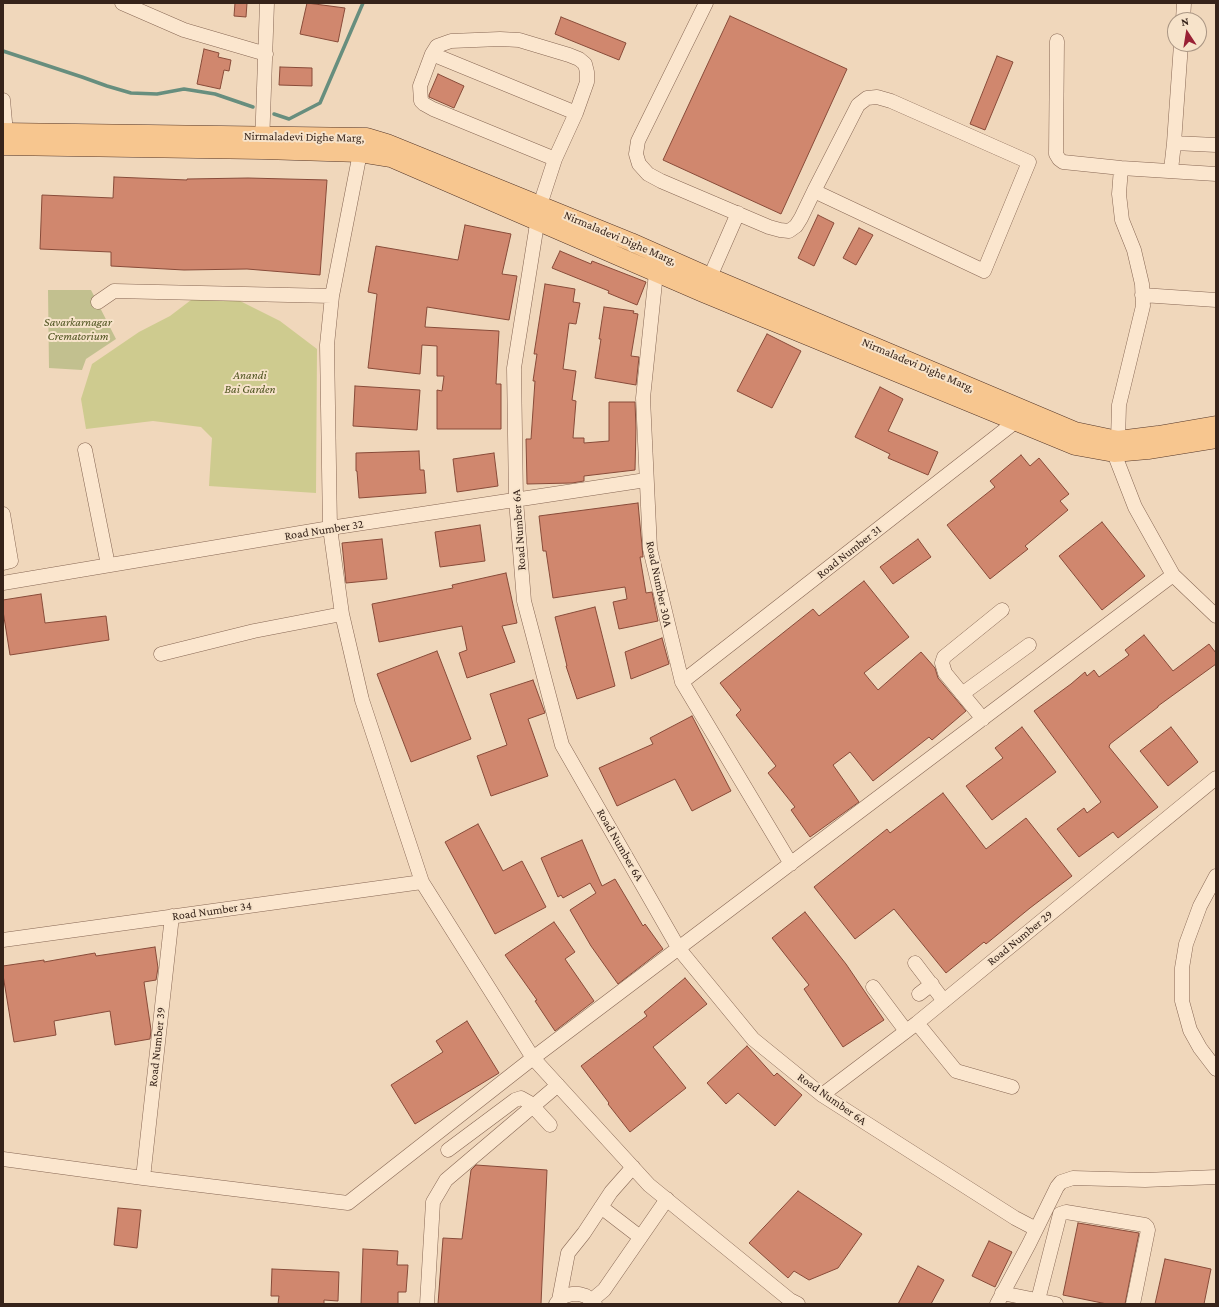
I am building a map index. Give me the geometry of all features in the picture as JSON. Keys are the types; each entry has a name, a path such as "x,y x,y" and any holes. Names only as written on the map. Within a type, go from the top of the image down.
{"main road":[{"name":"Nirmaladevi Dighe Marg,","path":"262,143 367,136 388,143 539,213 656,273 706,285 1116,446 1158,435 1216,425"},
{"name":"Nirmaladevi Dighe Marg,","path":"4,137 262,143 360,153 391,158 539,213 631,242 706,285 1016,422 1075,446 1116,446 1148,450 1216,440"}],"street":[{"path":"122,3 184,30 266,54"},
{"path":"262,143 267,3"},
{"path":"706,3 638,141 636,154 639,164 648,174 769,226 780,230 789,231 796,226 858,105 868,98 877,97 891,101 1029,162 984,271 814,191"},
{"name":"Road Number 6A","path":"432,54 437,46 451,41 500,39 519,40 569,54 580,59 585,64 587,82 576,113 555,159 539,213 514,368 516,500 524,601 562,745 679,949 753,1039 822,1095 1015,1218 1036,1229"},
{"path":"1057,41 1056,154 1063,162 1121,168 1216,174"},
{"path":"1171,170 1180,52"},
{"path":"555,159 424,104 421,101 420,86 432,54 576,113"},
{"path":"3,100 4,137"},
{"path":"367,136 360,153 332,296 327,345 330,528 342,614 362,700 422,882 533,1058 649,1185 790,1300 798,1304"},
{"path":"1174,143 1216,145"},
{"path":"1121,168 1119,194 1122,220 1134,250 1142,284 1143,306 1119,405 1116,446 1135,507 1173,575 1216,616"},
{"path":"706,285 738,213"},
{"name":"Road Number 30A","path":"656,273 643,398 650,549 682,682 791,864"},
{"path":"98,302 114,291 332,296"},
{"path":"1142,295 1216,300"},
{"name":"Road Number 31","path":"682,682 1016,422"},
{"path":"85,450 108,566"},
{"name":"Road Number 32","path":"3,583 330,528 646,480"},
{"path":"3,514 11,561 3,563"},
{"path":"3,1159 348,1203 533,1058 1173,575"},
{"path":"983,719 945,673 942,663 944,657 1002,610"},
{"path":"161,654 254,631 342,614"},
{"path":"962,694 1029,645"},
{"name":"Road Number 29","path":"822,1095 944,1001 1216,778"},
{"path":"1216,876 1200,906 1186,944 1182,968 1182,1001 1190,1030 1200,1048 1216,1069"},
{"name":"Road Number 34","path":"3,940 422,882"},
{"name":"Road Number 39","path":"143,1178 172,916"},
{"path":"915,962 944,1001"},
{"path":"919,994 932,984"},
{"path":"873,987 956,1071 1012,1087"},
{"path":"427,1304 433,1202 446,1180 558,1085"},
{"path":"448,1150 514,1100 521,1098 533,1106 550,1125"},
{"path":"558,1302 568,1253 617,1184 633,1166"},
{"path":"1056,1304 1038,1300 999,1299 1061,1182 1066,1179 1073,1178 1145,1180 1216,1177"},
{"path":"558,1302 565,1296 572,1294 586,1296 593,1302 604,1290 667,1199"},
{"path":"601,1207 640,1238"},
{"path":"1038,1300 1060,1214 1066,1212 1147,1227 1148,1230 1133,1304"}],"green space":[{"name":"Savarkarnagar Crematorium","path":"48,290 91,290 116,339 86,359 82,370 49,368"},
{"name":"Anandi Bai Garden","path":"234,298 280,321 317,349 316,493 209,486 212,438 201,427 153,421 86,429 81,399 92,364 139,332 170,316 191,300"}],"building":[{"path":"235,3 247,3 246,17 234,16"},
{"path":"307,3 345,8 338,42 300,34"},
{"path":"730,16 847,69 781,214 663,160"},
{"path":"561,17 626,43 619,60 555,34"},
{"path":"204,49 219,53 218,57 231,60 229,71 224,70 220,89 197,84"},
{"path":"997,56 1013,62 985,130 970,124"},
{"path":"280,67 312,68 312,86 279,85"},
{"path":"438,74 464,86 454,108 429,97"},
{"path":"114,177 187,180 248,178 327,180 320,275 247,269 184,270 111,266 111,252 40,249 42,195 113,198"},
{"path":"818,215 834,223 814,266 798,258"},
{"path":"465,225 511,234 502,274 517,276 509,320 427,307 425,327 499,331 496,384 501,384 501,429 437,429 437,390 442,391 444,376 437,376 437,346 422,345 420,374 368,368 377,294 368,292 376,246 458,260"},
{"path":"859,228 873,235 856,265 843,258"},
{"path":"560,251 591,264 592,261 646,282 637,305 608,293 609,291 552,268"},
{"path":"545,284 575,289 573,302 580,303 576,324 569,323 563,369 576,371 572,400 576,401 573,438 584,438 584,443 609,441 609,402 635,402 635,470 584,476 584,481 572,483 527,484 526,439 531,439 535,381 533,381 537,354 534,354"},
{"path":"604,307 634,311 633,313 638,314 631,356 639,357 636,385 595,378"},
{"path":"767,334 801,351 772,408 737,391"},
{"path":"355,386 420,390 417,430 353,426"},
{"path":"880,387 903,399 888,431 938,452 928,475 888,458 890,454 855,437"},
{"path":"419,451 420,470 424,470 426,493 359,498 356,453"},
{"path":"494,453 498,486 457,492 453,459"},
{"path":"1021,455 1030,466 1039,458 1069,494 1060,501 1068,510 1025,546 1028,549 990,579 947,525 995,487 990,481"},
{"path":"638,503 643,557 640,557 646,593 652,592 658,621 619,629 613,602 627,599 625,587 553,598 546,551 543,551 539,516"},
{"path":"1102,522 1145,576 1102,610 1059,556"},
{"path":"480,525 485,561 440,567 435,532"},
{"path":"382,539 387,579 346,583 342,543"},
{"path":"918,539 931,557 893,584 880,567"},
{"path":"506,573 517,623 502,626 515,662 467,678 459,653 467,650 462,626 379,642 372,604 453,588 452,585"},
{"path":"864,581 909,637 864,673 878,690 921,652 935,668 938,678 966,711 932,740 929,737 873,781 850,752 833,765 859,802 810,837 791,810 795,807 768,773 776,766 736,715 741,710 720,683 813,609 819,616"},
{"path":"41,594 45,623 106,616 109,640 10,655 3,611 3,600"},
{"path":"595,607 615,686 577,699 566,666 555,617"},
{"path":"1144,635 1173,671 1209,644 1216,653 1216,664 1158,706 1110,744 1109,747 1158,807 1118,838 1113,832 1079,857 1057,829 1084,808 1087,813 1101,802 1034,711 1085,672 1087,676 1094,670 1099,677 1129,655 1125,650"},
{"path":"662,638 669,664 631,679 625,652"},
{"path":"437,651 471,739 411,762 377,674"},
{"path":"533,680 545,713 528,719 548,776 491,796 477,756 507,745 490,694"},
{"path":"692,716 731,791 692,811 675,779 617,806 599,768 653,744 650,738"},
{"path":"1022,727 1056,772 992,820 966,786 1003,758 995,748"},
{"path":"1171,727 1198,762 1168,786 1140,751"},
{"path":"943,793 986,849 1026,818 1072,876 986,944 984,942 946,973 894,909 855,939 814,887 887,829 890,833"},
{"path":"478,824 503,871 522,861 546,907 495,934 445,842"},
{"path":"582,840 602,886 615,879 643,926 645,924 663,949 618,984 591,946 570,910 596,893 590,883 563,898 561,895 558,897 541,858"},
{"path":"805,912 846,964 884,1020 843,1047 804,989 809,985 772,938"},
{"path":"554,922 575,952 565,959 594,1001 555,1031 535,1001 537,1000 505,955"},
{"path":"155,947 158,968 156,980 144,982 151,1030 150,1039 115,1045 110,1011 54,1021 56,1035 14,1042 3,975 3,966 44,960 44,962 95,953 96,956"},
{"path":"685,978 707,1004 653,1047 686,1088 630,1132 581,1066 647,1016 644,1012"},
{"path":"467,1021 499,1073 415,1124 391,1085 443,1052 436,1041"},
{"path":"747,1046 774,1076 777,1073 802,1095 775,1126 738,1093 726,1104 707,1083"},
{"path":"476,1165 547,1170 541,1304 438,1304 443,1238 462,1239 471,1170"},
{"path":"798,1191 862,1234 838,1268 809,1280 794,1271 788,1278 749,1243"},
{"path":"118,1208 141,1210 137,1248 114,1245"},
{"path":"1078,1223 1139,1233 1125,1304 1107,1304 1063,1295"},
{"path":"989,1241 1012,1252 995,1287 972,1276"},
{"path":"363,1249 398,1251 397,1265 408,1265 406,1292 398,1292 398,1304 361,1304"},
{"path":"1165,1259 1211,1269 1204,1304 1155,1304"},
{"path":"918,1266 944,1280 931,1304 898,1304"},
{"path":"272,1269 339,1272 338,1301 324,1300 324,1304 278,1304 279,1296 271,1296"}],"waterway":[{"path":"274,114 289,119 320,103 363,3"},
{"path":"3,51 131,93 157,94 184,89 215,94 253,107"}]}
